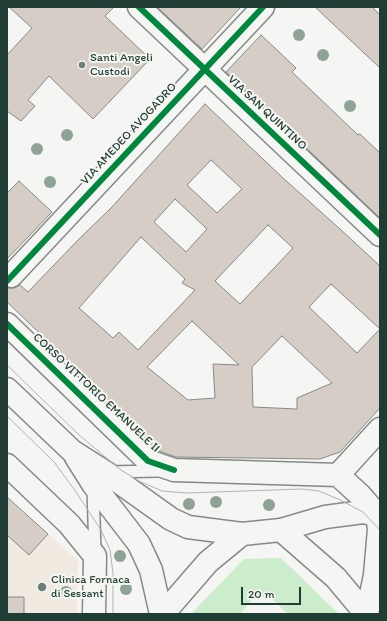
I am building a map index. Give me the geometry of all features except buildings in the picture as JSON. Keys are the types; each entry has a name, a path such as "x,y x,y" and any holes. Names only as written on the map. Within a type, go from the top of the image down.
{"street":[{"name":"VIA SAN QUINTINO","path":"139,7 380,235"},
{"name":"VIA AMEDEO AVOGADRO","path":"11,276 263,7"},
{"name":"CORSO VITTORIO EMANUELE II","path":"7,324 148,461 174,470 338,474"},
{"path":"7,388 99,478 139,544 151,570 162,614"},
{"path":"367,614 375,576 379,515 338,474 380,429"},
{"path":"7,465 69,524 95,556 94,614"},
{"path":"99,478 171,520 188,527 242,534 281,530 325,517 363,512 379,515"},
{"path":"281,530 336,578 367,614"},
{"path":"162,614 208,562 242,534"}],"lane":[{"path":"95,556 99,478 174,470"}],"shaded area":[{"name":"Clinica Fornaca di Sessant","path":"22,511 78,560 77,614 7,614 7,527"}],"green space":[{"path":"281,558 339,614 288,614 269,596 254,598 240,614 191,614 244,559"}],"tram line":[{"path":"7,365 79,435 121,470 139,481 162,491 186,493 302,489 319,491 363,512 380,530"},
{"path":"7,416 54,462 101,530 110,550 113,573 113,614"}],"cycle path":[{"path":"139,7 380,235"},
{"path":"7,281 263,7"},
{"path":"7,324 148,461 174,470"}],"place":[{"name":"Santi Angeli Custodi","path":"82,65"},
{"name":"Clinica Fornaca di Sessant","path":"42,587"}]}
